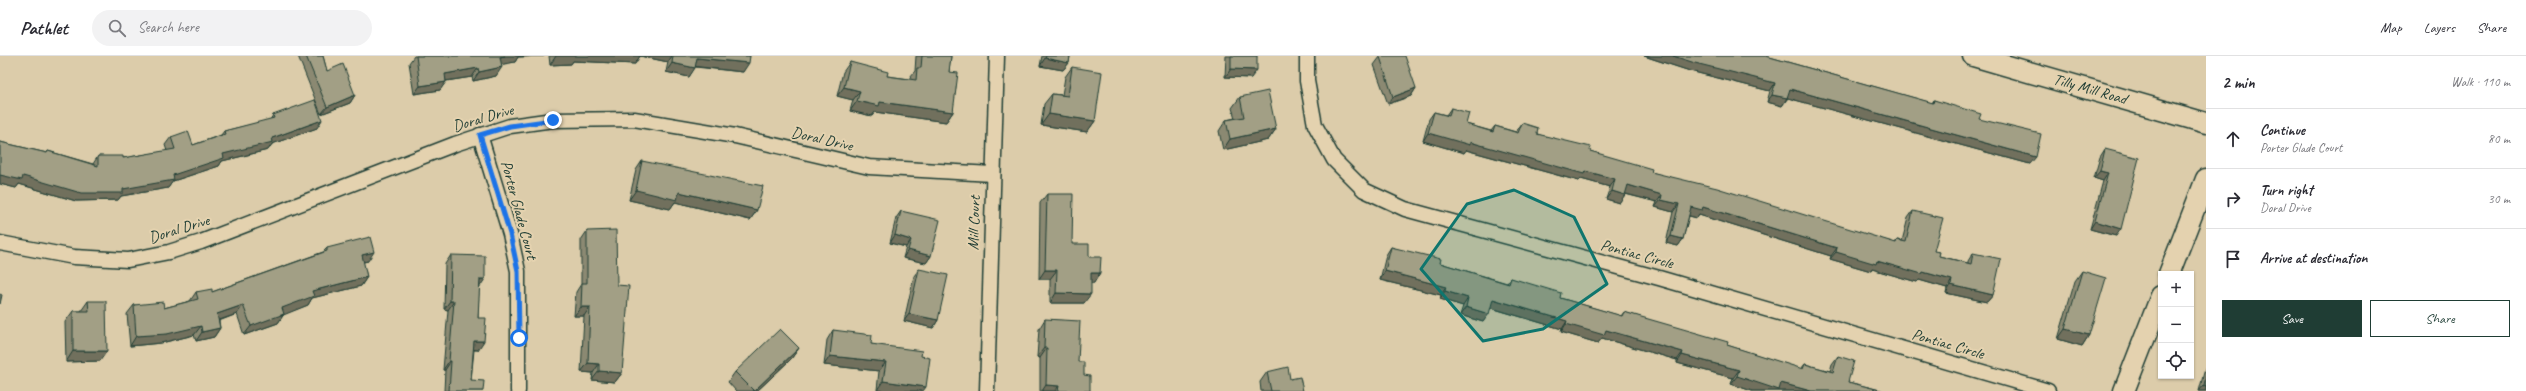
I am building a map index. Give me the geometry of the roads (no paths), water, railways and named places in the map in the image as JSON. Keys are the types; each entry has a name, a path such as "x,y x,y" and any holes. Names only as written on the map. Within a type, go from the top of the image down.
{"street":[{"name":"Mill Court","path":"987,391 992,174 997,56"},
{"name":"Pontiac Circle","path":"1307,56 1307,81 1315,125 1334,160 1364,190 1405,209 1659,278 2048,391"},
{"name":"Tilly Mill Road","path":"1973,56 2206,123"},
{"name":"Doral Drive","path":"0,243 74,257 128,260 169,252 201,242 480,135 510,126 553,120 634,119 735,136 869,167 992,174"},
{"name":"Porter Glade Court","path":"480,135 510,234 518,271 518,391"},
{"path":"2170,271 2206,179"},
{"path":"2124,391 2158,304"}]}
